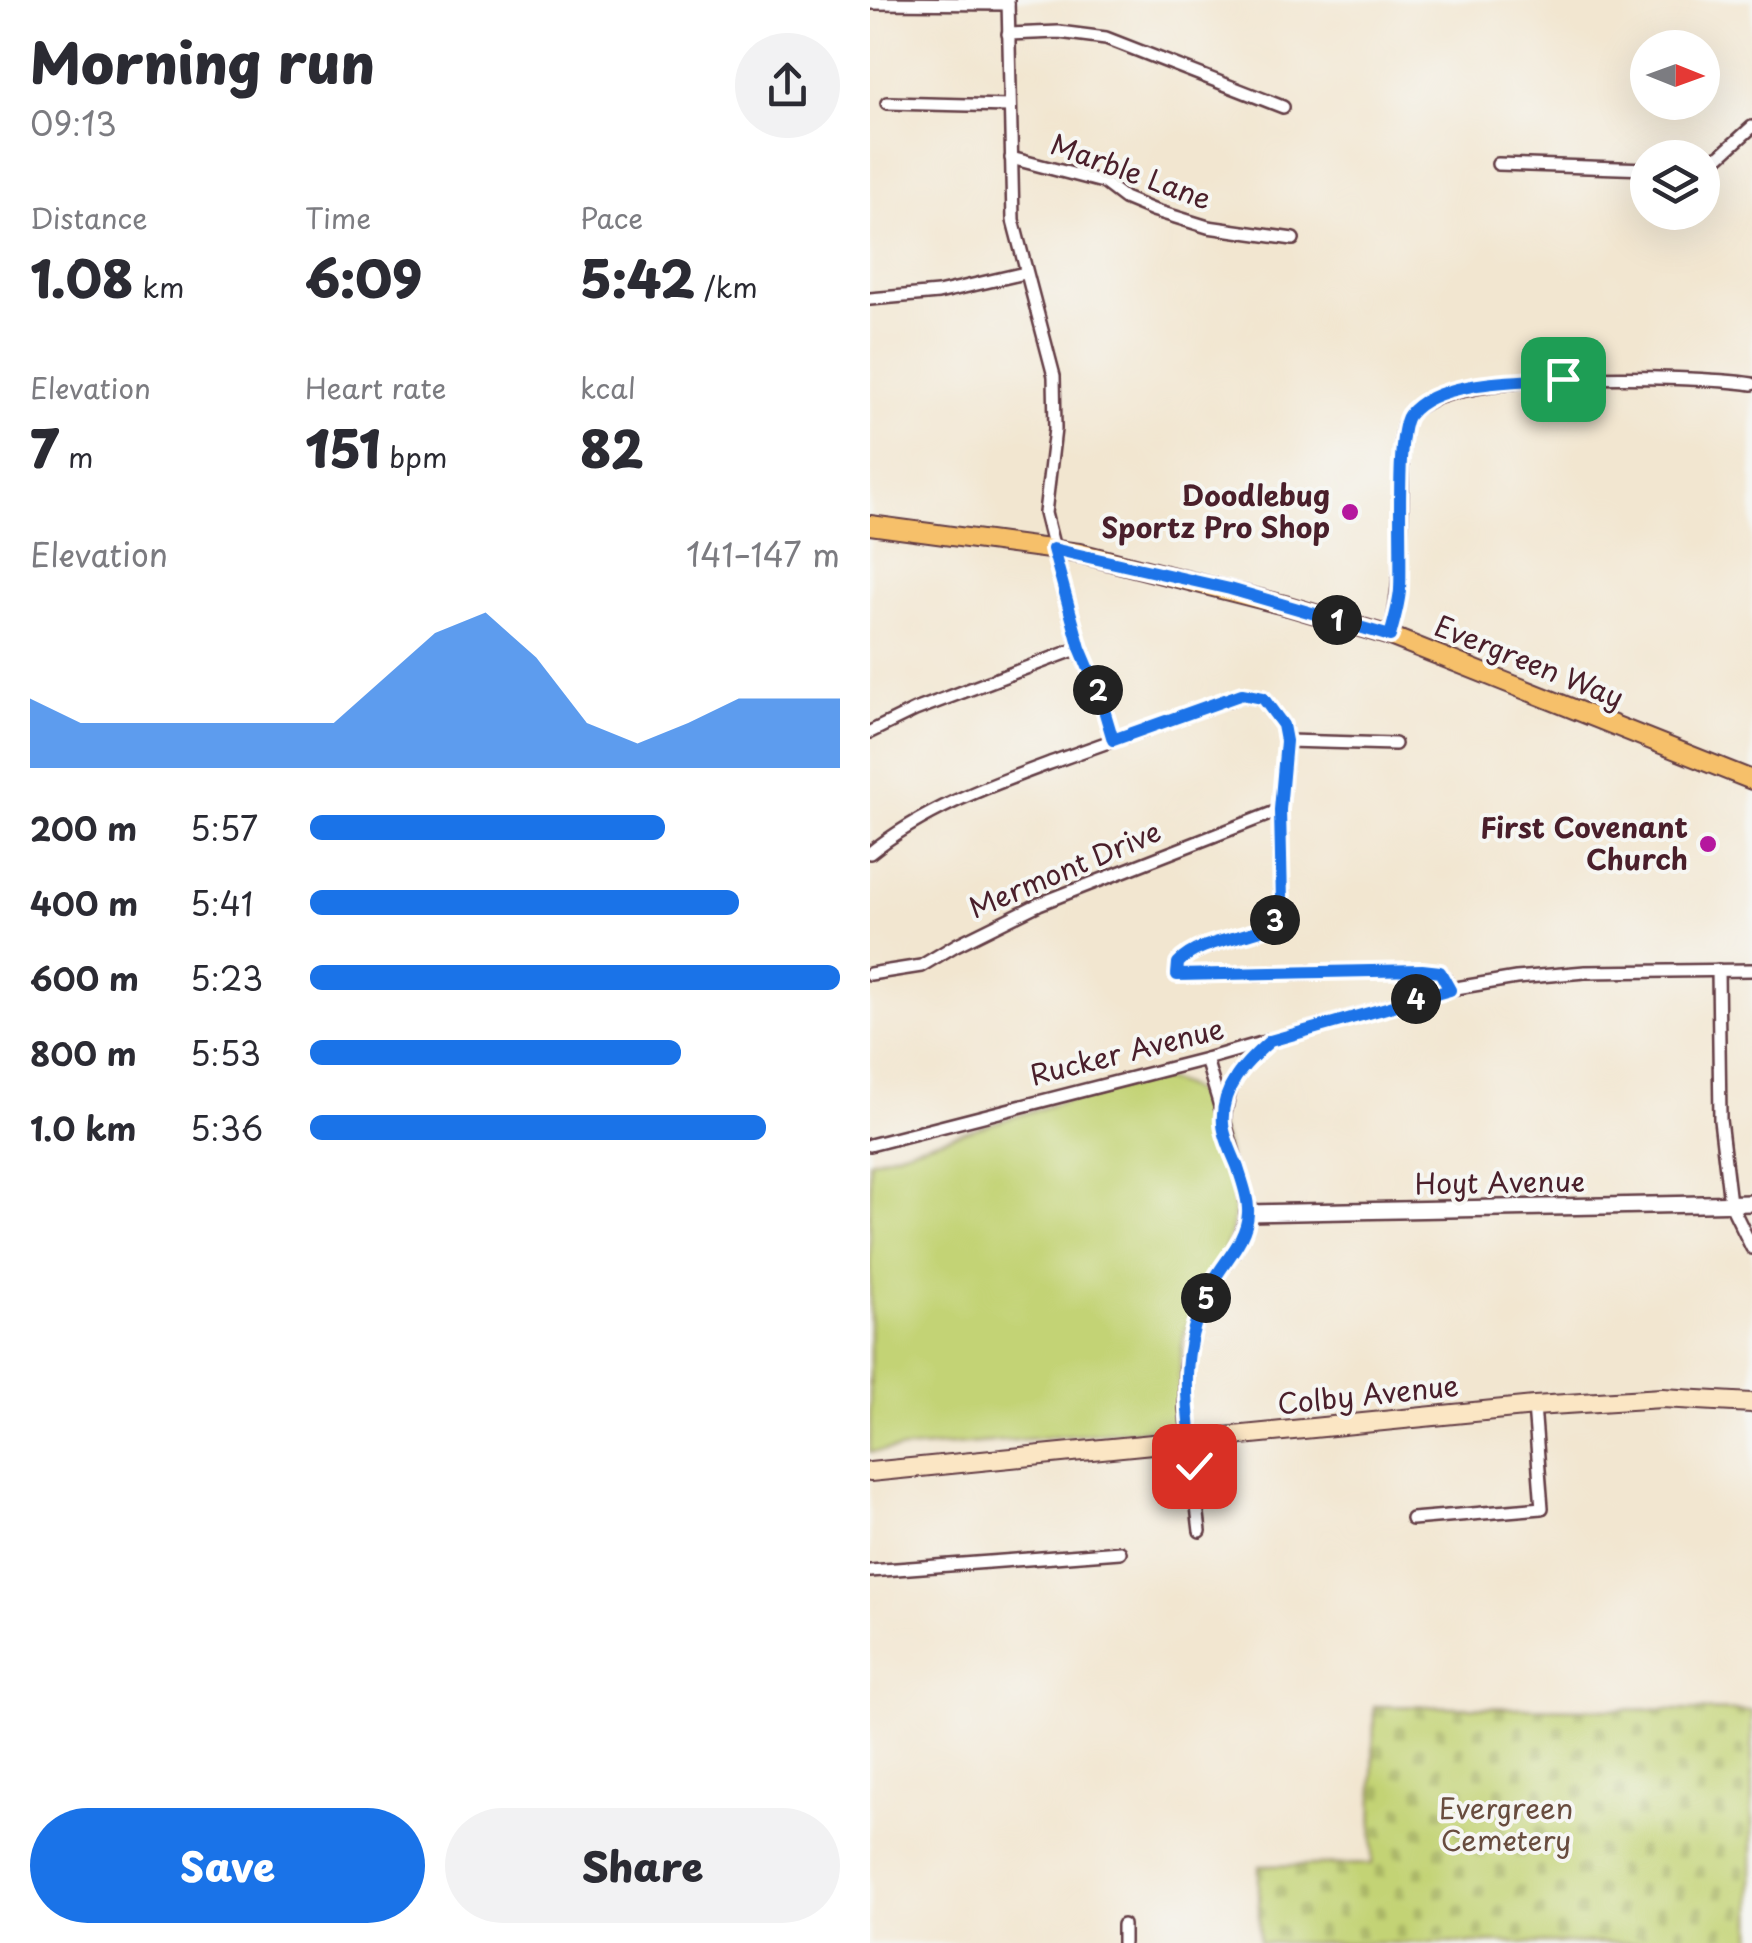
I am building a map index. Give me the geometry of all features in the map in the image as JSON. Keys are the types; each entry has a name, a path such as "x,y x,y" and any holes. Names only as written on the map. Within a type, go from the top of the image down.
{"main road":[{"name":"Evergreen Way","path":"870,525 1053,549 1230,589 1390,636 1752,780"},
{"name":"Colby Avenue","path":"870,1472 1534,1406 1662,1398 1752,1403"}],"street":[{"path":"870,3 1008,2 1013,220 1054,376 1055,429 1045,513 1080,648 1113,740"},
{"path":"1008,34 1059,32 1106,38 1283,107"},
{"path":"887,103 1009,106"},
{"path":"1720,156 1752,126"},
{"name":"Marble Lane","path":"1011,158 1104,182 1124,198 1208,227 1294,238"},
{"path":"1498,164 1630,168"},
{"path":"870,299 938,293 1025,273"},
{"path":"1390,636 1400,596 1404,424 1410,412 1432,399 1483,385 1563,379 1683,379 1752,384"},
{"path":"870,732 915,710 1080,648"},
{"path":"870,853 896,832 985,787 1242,694 1263,698 1283,725 1286,741 1280,810 1282,903 1273,925 1255,934 1188,952 1178,963 1177,975 1422,970 1440,972 1450,990"},
{"path":"1286,741 1395,744"},
{"name":"Mermont Drive","path":"870,974 921,966 956,944 1039,904 1280,810"},
{"path":"1718,970 1720,1120 1730,1204 1752,1248"},
{"name":"Rucker Avenue","path":"870,1144 1206,1059 1450,990 1516,978 1585,972 1752,970"},
{"path":"1223,1124 1229,1085 1270,1041"},
{"path":"1200,1531 1185,1408 1186,1367 1193,1332 1213,1281 1237,1247 1248,1213 1206,1059"},
{"name":"Hoyt Avenue","path":"1248,1213 1752,1203"},
{"path":"1412,1519 1542,1508 1534,1406"},
{"path":"870,1571 1120,1552"},
{"path":"1122,1925 1123,1943"}],"green space":[{"path":"1160,1079 1191,1090 1213,1114 1225,1145 1234,1199 1228,1242 1185,1332 1173,1423 1165,1428 870,1452 870,1161 1078,1097"},
{"name":"Evergreen Cemetery","path":"1374,1706 1752,1711 1752,1943 1259,1943 1259,1866 1372,1864"}],"place":[{"name":"Doodlebug Sportz Pro Shop","path":"1350,512"},
{"name":"First Covenant Church","path":"1708,844"}],"route":[{"path":"1194,1466 1185,1408 1186,1367 1193,1332 1213,1281 1237,1247 1248,1213 1243,1184 1223,1124 1229,1085 1270,1041 1450,990 1440,972 1422,970 1177,975 1178,963 1188,952 1255,934 1273,925 1282,903 1280,810 1286,741 1283,725 1263,698 1242,694 1113,740 1080,648 1053,549 1230,589 1390,636 1400,596 1402,448 1404,424 1410,412 1457,390 1503,382 1563,379"}]}
